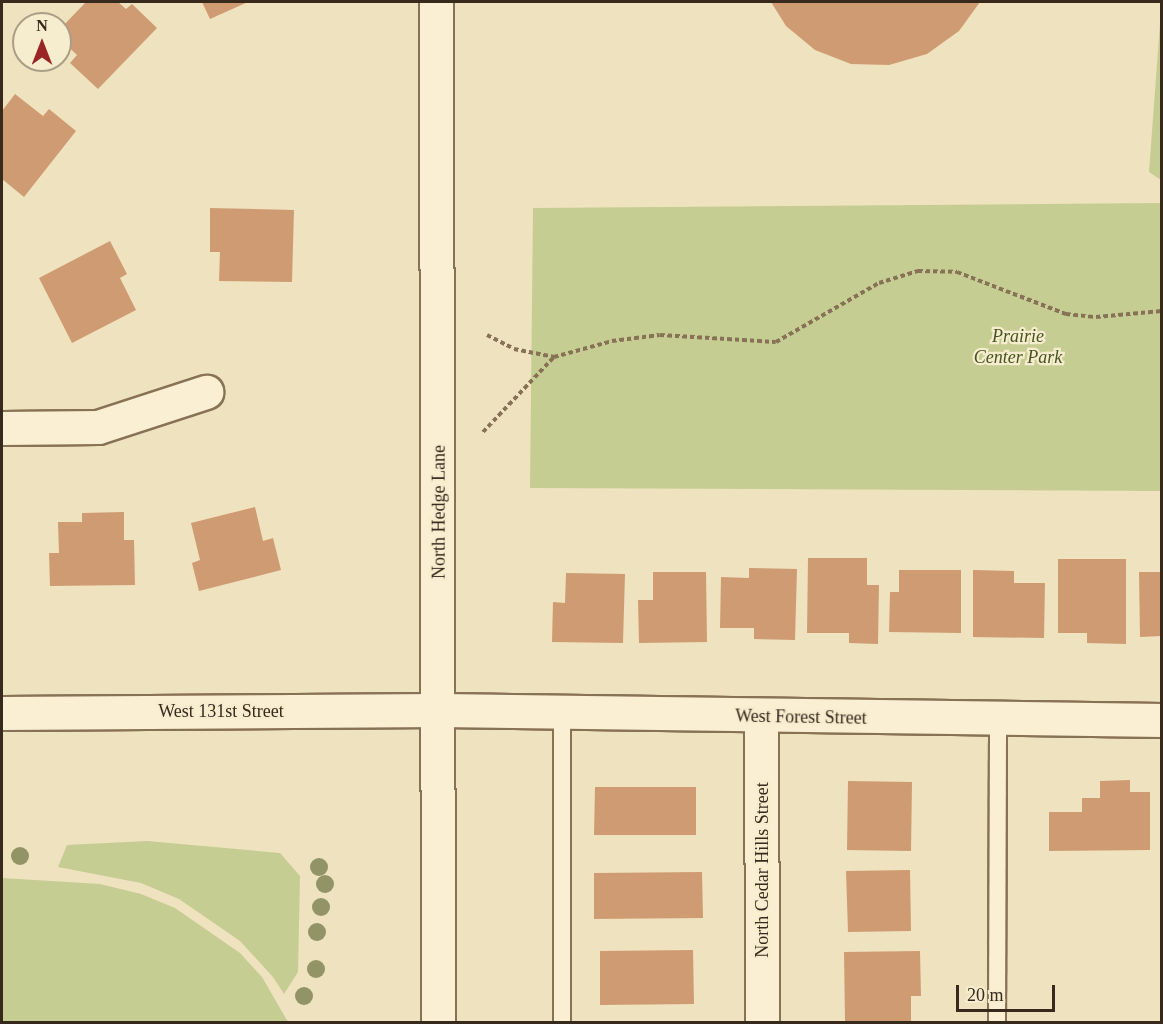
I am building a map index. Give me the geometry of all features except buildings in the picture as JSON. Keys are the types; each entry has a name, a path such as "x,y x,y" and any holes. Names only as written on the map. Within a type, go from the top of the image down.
{"street":[{"name":"North Hedge Lane","path":"436,2 440,710 438,1023"},
{"path":"2,428 98,428 206,392"},
{"name":"West Forest Street","path":"440,710 761,717 1161,720"},
{"name":"West 131st Street","path":"2,713 440,710"},
{"name":"North Cedar Hills Street","path":"761,717 762,1023"}],"lane":[{"path":"562,713 562,1023"},
{"path":"997,1023 998,719"}],"path":[{"path":"487,335 514,348 554,357 612,341 660,335 776,342 879,283 918,271 957,272 1066,314 1096,316 1161,311"},
{"path":"483,432 554,357"}],"green space":[{"path":"1161,10 1162,180 1149,172"},
{"name":"Prairie Center Park","path":"1161,203 1161,491 530,488 533,208"},
{"path":"147,841 280,853 300,876 298,972 284,994 273,977 240,941 179,899 141,883 58,867 67,845"},
{"path":"2,878 100,884 141,894 175,908 240,953 262,977 288,1022 2,1022"}]}
